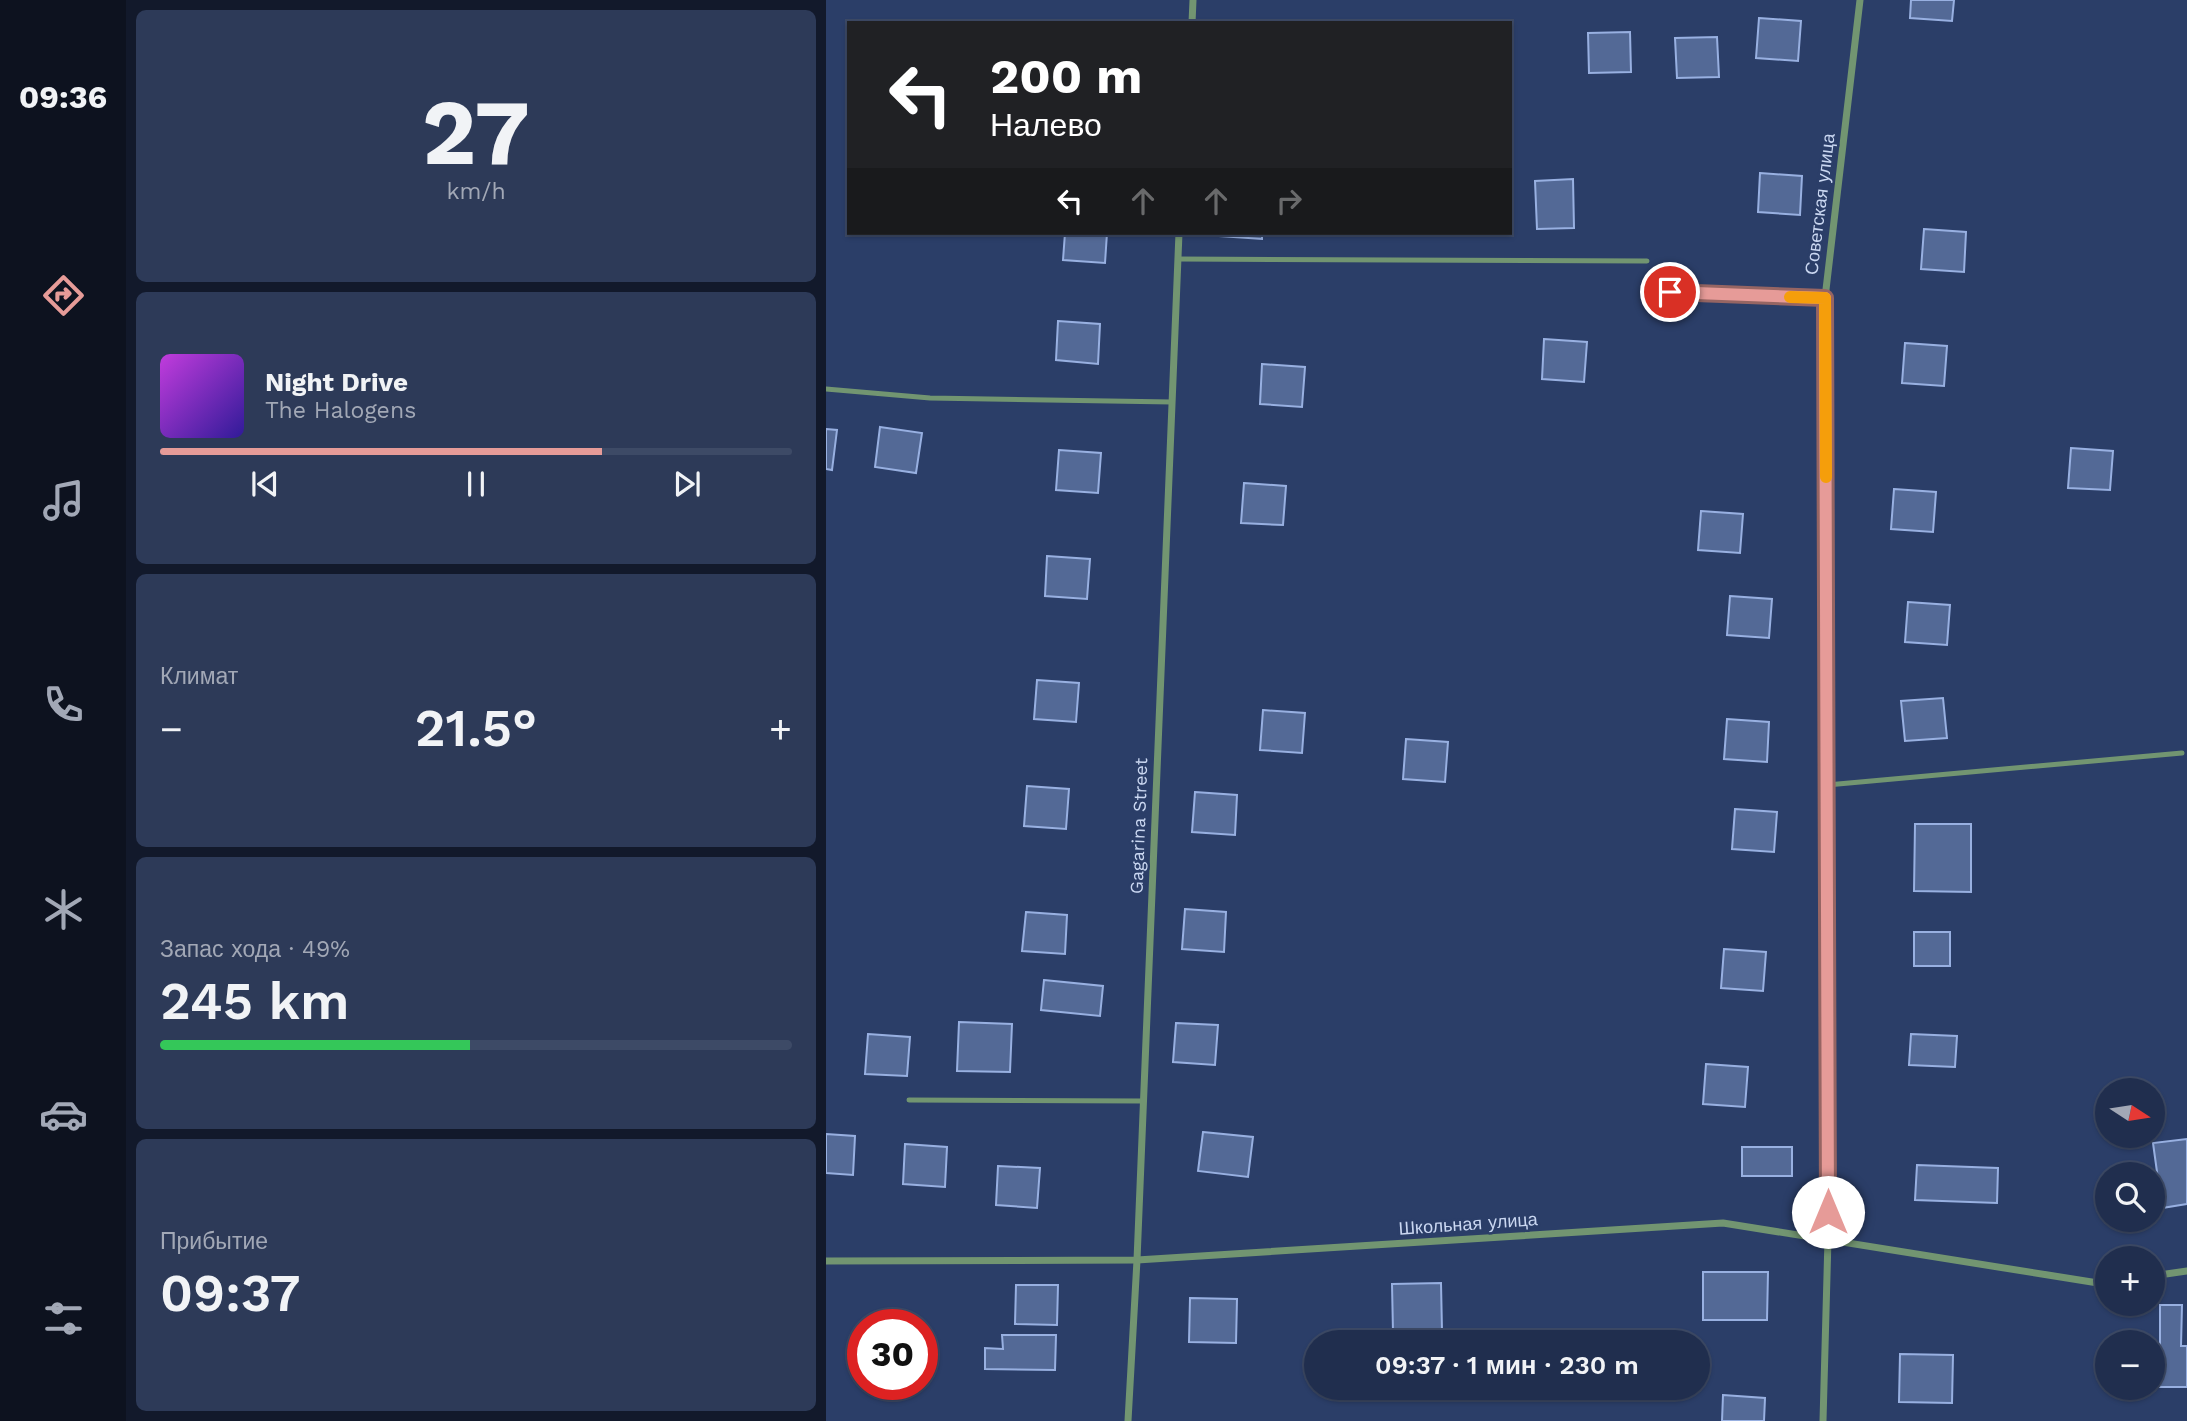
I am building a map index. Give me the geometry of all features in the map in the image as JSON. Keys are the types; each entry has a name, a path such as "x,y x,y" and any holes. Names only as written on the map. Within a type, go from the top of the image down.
{"street":[{"path":"1192,21 1193,0"},
{"name":"Советская улица","path":"1823,1421 1828,1239 1825,298 1860,0"},
{"name":"Gagarina Street","path":"1128,1421 1180,235"},
{"name":"Школьная улица","path":"826,1261 1137,1260 1723,1223 2095,1283"},
{"path":"2165,1274 2187,1271"}],"lane":[{"path":"1178,259 1647,261"},
{"path":"1670,292 1825,298"},
{"path":"826,389 930,398 1172,402"},
{"path":"1827,785 2182,753"},
{"path":"909,1100 1143,1101"}],"building":[{"path":"1911,0 1954,0 1952,21 1910,18"},
{"path":"1759,18 1801,21 1798,61 1756,58"},
{"path":"1630,32 1631,72 1589,73 1588,33"},
{"path":"1717,37 1719,77 1677,78 1675,38"},
{"path":"1760,173 1802,176 1800,215 1758,212"},
{"path":"1573,179 1574,228 1537,229 1535,181"},
{"path":"1924,229 1966,232 1964,272 1921,269"},
{"path":"1065,235 1107,235 1105,263 1063,260"},
{"path":"1262,235 1262,239 1220,236"},
{"path":"1058,321 1100,324 1098,364 1056,360"},
{"path":"1544,339 1587,342 1584,382 1542,379"},
{"path":"1905,343 1947,346 1944,386 1902,383"},
{"path":"1262,364 1305,367 1302,407 1260,404"},
{"path":"880,427 922,433 916,473 875,467"},
{"path":"826,429 837,430 832,470 826,469"},
{"path":"2071,448 2113,451 2110,490 2068,488"},
{"path":"1059,450 1101,453 1098,493 1056,490"},
{"path":"1244,483 1286,486 1283,525 1241,523"},
{"path":"1894,489 1936,492 1933,532 1891,529"},
{"path":"1701,511 1743,514 1740,553 1698,550"},
{"path":"1047,556 1090,559 1087,599 1045,596"},
{"path":"1730,596 1772,599 1769,638 1727,635"},
{"path":"1908,602 1950,605 1947,645 1905,642"},
{"path":"1037,680 1079,683 1076,722 1034,719"},
{"path":"1943,698 1947,738 1905,741 1901,701"},
{"path":"1263,710 1305,713 1302,753 1260,750"},
{"path":"1727,719 1769,722 1767,762 1724,759"},
{"path":"1406,739 1448,742 1445,782 1403,779"},
{"path":"1027,786 1069,789 1066,829 1024,826"},
{"path":"1195,792 1237,795 1235,835 1192,832"},
{"path":"1735,809 1777,812 1774,852 1732,849"},
{"path":"1915,824 1971,824 1971,892 1914,891"},
{"path":"1185,909 1226,912 1224,952 1182,949"},
{"path":"1026,912 1067,915 1065,954 1022,951"},
{"path":"1914,932 1950,932 1950,966 1914,966"},
{"path":"1724,949 1766,952 1763,991 1721,988"},
{"path":"1044,980 1103,986 1100,1016 1041,1010"},
{"path":"959,1022 1012,1024 1010,1072 957,1071"},
{"path":"1176,1023 1218,1025 1215,1065 1173,1062"},
{"path":"868,1034 910,1037 907,1076 865,1074"},
{"path":"1911,1034 1957,1036 1955,1067 1909,1065"},
{"path":"1706,1064 1748,1067 1745,1107 1703,1104"},
{"path":"1203,1132 1253,1137 1248,1177 1198,1171"},
{"path":"826,1134 855,1136 853,1175 826,1173"},
{"path":"2187,1139 2187,1204 2165,1208 2165,1162 2156,1162 2154,1148 2165,1148 2165,1142"},
{"path":"905,1144 947,1147 945,1187 903,1184"},
{"path":"1742,1147 1792,1147 1792,1176 1742,1176"},
{"path":"1917,1165 1998,1168 1997,1203 1915,1200"},
{"path":"998,1166 1040,1168 1037,1208 996,1205"},
{"path":"1703,1272 1768,1272 1767,1320 1703,1320"},
{"path":"1441,1283 1442,1330 1393,1330 1392,1284"},
{"path":"1016,1285 1058,1285 1057,1325 1015,1324"},
{"path":"1190,1298 1237,1299 1236,1343 1189,1342"},
{"path":"2165,1305 2182,1305 2181,1346 2187,1346 2187,1387 2165,1387 2165,1330 2160,1330 2160,1316 2165,1316"},
{"path":"1002,1335 1056,1335 1055,1370 985,1369 985,1348 1003,1349"},
{"path":"1900,1354 1953,1355 1952,1403 1899,1402"},
{"path":"1723,1395 1765,1398 1764,1421 1722,1421"}],"slow traffic":[{"path":"1790,297 1825,298 1826,477"}],"route":[{"path":"1670,292 1825,298 1828,1212"}]}
